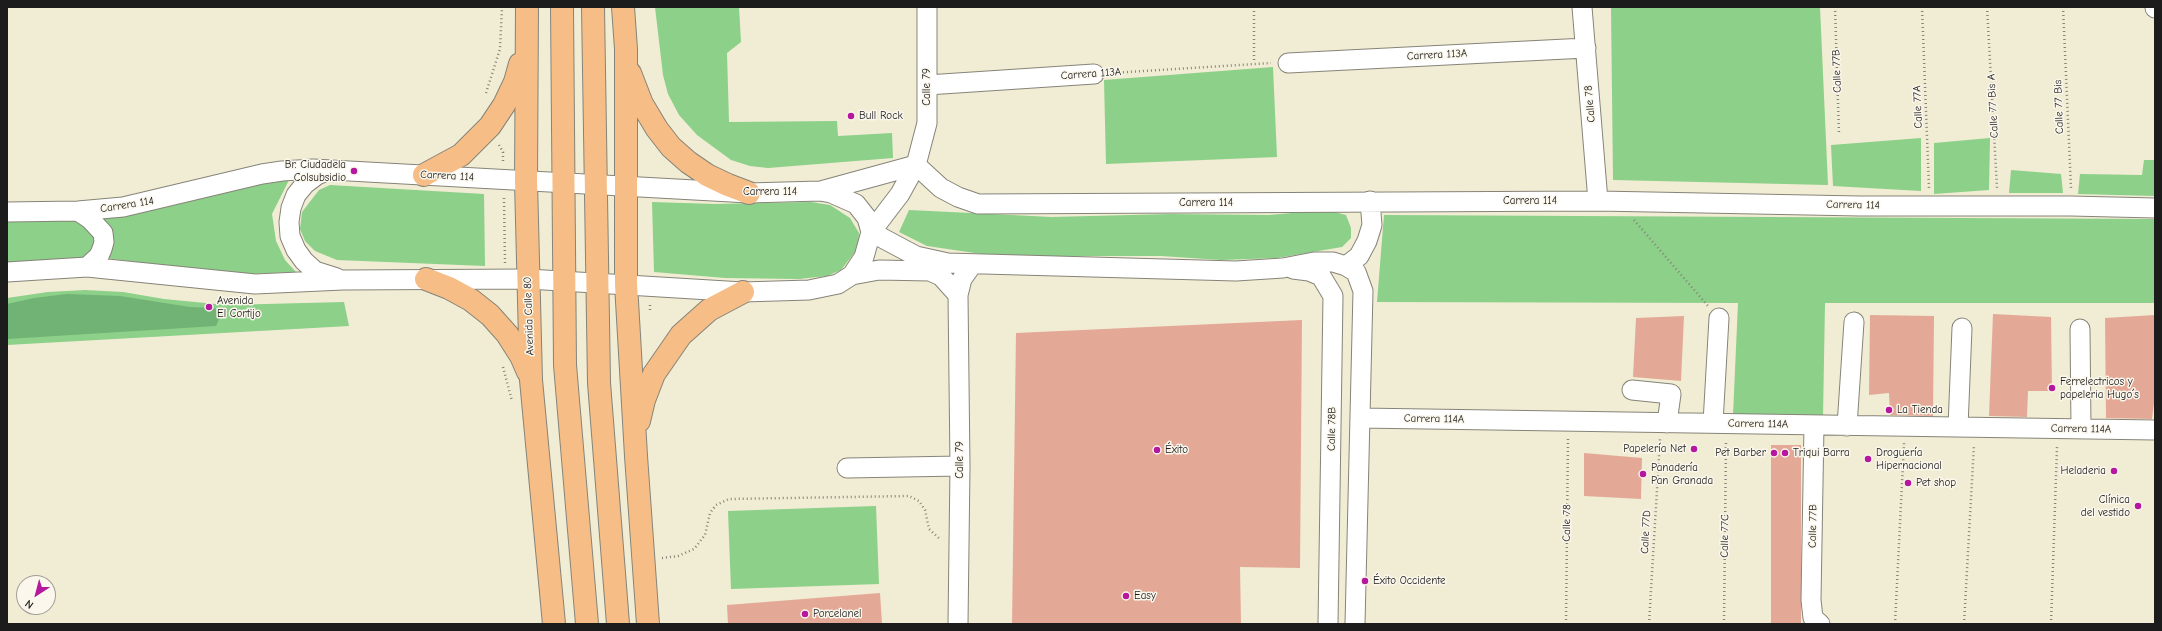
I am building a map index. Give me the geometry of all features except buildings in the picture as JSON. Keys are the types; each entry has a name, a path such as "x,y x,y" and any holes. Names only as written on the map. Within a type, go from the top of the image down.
{"highway":[{"name":"Avenida Calle 80","path":"526,7 526,181 531,380 554,624"},
{"path":"562,7 563,280 565,365 587,624"},
{"path":"593,7 596,282 599,384 618,624"},
{"path":"623,7 626,49 626,284 648,624"},
{"path":"424,175 461,155 490,126 504,105 515,82 522,58 525,34"},
{"path":"626,49 631,77 642,104 657,129 671,147 688,162 707,175 728,186 749,193"},
{"path":"426,279 449,288 471,300 490,315 507,334 518,350 531,380"},
{"path":"636,456 637,428 644,400 654,374 669,350 694,322 725,300 743,292"}],"street":[{"name":"Calle 79","path":"871,232 900,194 916,165 927,123 927,7"},
{"name":"Calle 78","path":"1582,7 1606,201"},
{"name":"Carrera 113A","path":"1288,63 1586,48"},
{"name":"Carrera 113A","path":"927,85 1094,74"},
{"name":"Carrera 114","path":"916,165 941,188 958,197 978,204 1606,201 2155,208"},
{"path":"820,191 916,165"},
{"name":"Carrera 114","path":"7,211 78,211 145,203 282,171 330,170 749,193 830,192 856,204 866,218 871,232"},
{"path":"330,170 317,175 305,184 296,195 291,208 290,229 296,250 304,261 316,271 343,280"},
{"path":"1346,266 1359,256 1367,241 1372,225 1370,201"},
{"path":"78,211 97,225 104,238 99,256 87,267"},
{"path":"852,275 864,257 871,232 916,256 931,260 972,265 1236,271 1283,268 1314,262 1333,262 1346,266 1356,272 1363,291 1355,624"},
{"name":"Calle 79","path":"958,624 960,466 958,296 962,279 972,265"},
{"path":"7,272 87,267 255,284 343,280 528,279 743,292 809,290 838,284 852,275 879,270 930,272 941,276 958,296"},
{"name":"Calle 78B","path":"1283,268 1309,271 1321,276 1333,296 1328,624"},
{"path":"1713,424 1719,318"},
{"path":"1847,426 1854,322"},
{"path":"1962,328 1966,428"},
{"path":"2080,329 2081,429"},
{"path":"1632,390 1671,394 1667,423"},
{"name":"Carrera 114A","path":"1360,418 2155,430"},
{"name":"Calle 77B","path":"1814,425 1811,600 1813,618 1820,624"},
{"path":"847,468 960,466"}],"path":[{"path":"484,98 500,49 502,7"},
{"name":"Carrera 113A","path":"1094,74 1254,63 1254,7"},
{"name":"Calle 77B","path":"1835,7 1839,134"},
{"name":"Calle 77A","path":"1922,7 1930,206"},
{"name":"Calle 77 Bis A","path":"1987,7 1998,205"},
{"name":"Calle 77 Bis","path":"2063,7 2071,206"},
{"path":"503,152 505,279"},
{"path":"1606,201 1626,210 1719,318"},
{"path":"502,365 513,403"},
{"name":"Calle 78","path":"1566,624 1568,421"},
{"path":"1894,624 1904,427"},
{"path":"1964,624 1966,428"},
{"path":"2051,624 2058,429"},
{"name":"Calle 77D","path":"1649,624 1660,440"},
{"name":"Calle 77C","path":"1724,624 1726,449"},
{"path":"644,561 678,556 694,549 705,535 710,513 716,505 729,499 909,496 919,501 925,510 929,529 941,540 959,542"}],"green space":[{"path":"655,7 739,7 741,42 727,53 729,122 837,121 838,136 892,133 893,158 768,168 750,166 731,160 697,135 679,115 668,94 663,75"},
{"path":"1611,7 1820,7 1828,185 1613,180"},
{"path":"1273,67 1277,157 1106,164 1104,80"},
{"path":"1921,138 1921,191 1833,186 1831,145"},
{"path":"1990,138 1989,190 1934,194 1934,143"},
{"path":"2144,160 2155,160 2155,196 2078,194 2080,174 2142,175"},
{"path":"2011,170 2061,174 2063,193 2009,193"},
{"path":"290,178 272,214 276,241 285,260 296,272 248,274 209,272 106,258 96,215 158,209 250,185"},
{"path":"330,185 484,194 485,266 337,260 315,251 305,241 300,229 302,212 319,190"},
{"path":"652,202 715,204 811,202 830,205 850,218 859,233 858,248 841,270 827,276 799,279 725,278 654,272"},
{"path":"909,210 1052,217 1170,214 1269,215 1327,210 1346,215 1351,228 1351,238 1342,247 1277,258 1221,260 1161,256 995,256 927,246 899,232"},
{"path":"1384,215 2155,219 2155,303 1825,303 1823,417 1733,415 1738,303 1377,302"},
{"path":"78,218 94,232 95,245 92,252 84,258 7,265 7,221"},
{"path":"85,290 123,292 164,299 226,305 344,302 349,326 7,345 7,298 48,292"},
{"path":"67,294 120,296 190,307 215,308 220,317 216,326 7,339 7,304 34,298"},
{"path":"876,506 879,584 731,589 728,511"}],"place":[{"name":"Bull Rock","path":"851,116"},
{"name":"Br. Ciudadela Colsubsidio","path":"354,171"},
{"name":"Avenida El Cortijo","path":"209,307"},
{"name":"Ferrelectricos y papeleria Hugo´s","path":"2052,388"},
{"name":"La Tienda","path":"1889,410"},
{"name":"Papelería Net","path":"1694,449"},
{"name":"Éxito","path":"1157,450"},
{"name":"Pet Barber","path":"1774,453"},
{"name":"Triqui Barra","path":"1785,453"},
{"name":"Droguería Hipernacional","path":"1868,459"},
{"name":"Heladeria","path":"2114,471"},
{"name":"Panadería Pan Granada","path":"1643,474"},
{"name":"Pet shop","path":"1908,483"},
{"name":"Clínica del vestido","path":"2138,506"},
{"name":"Éxito Occidente","path":"1365,581"},
{"name":"Easy","path":"1126,596"},
{"name":"Porcelanel","path":"805,614"}]}
